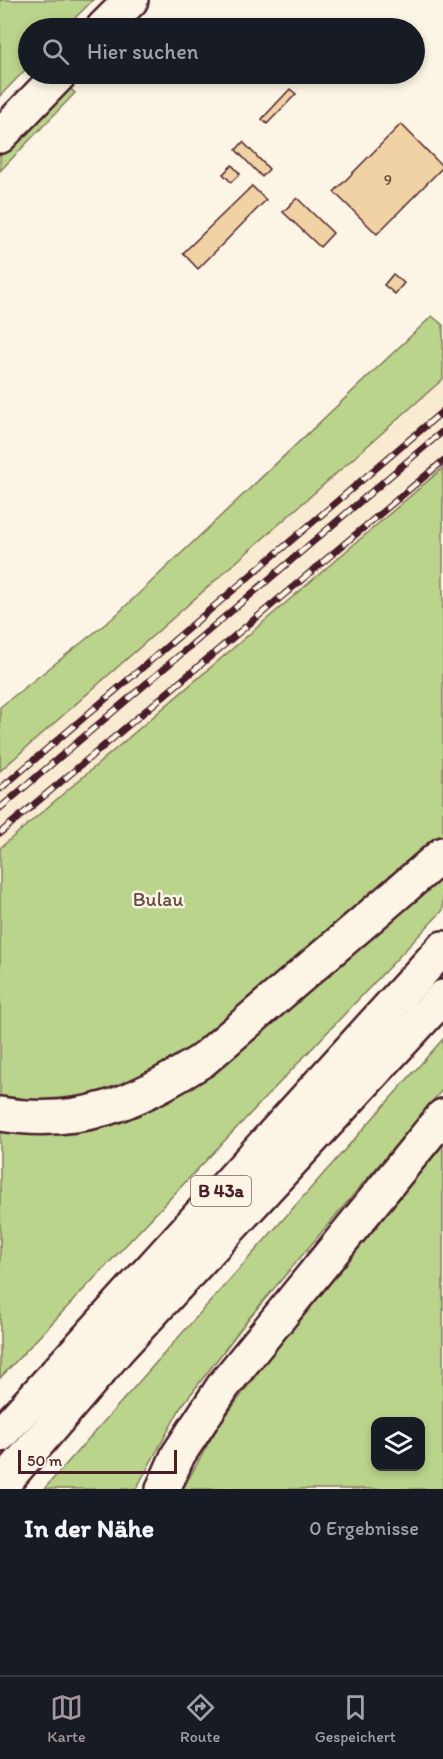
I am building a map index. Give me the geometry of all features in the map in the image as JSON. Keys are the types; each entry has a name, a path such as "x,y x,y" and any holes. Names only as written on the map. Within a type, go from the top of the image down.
{"main road":[{"path":"113,18 130,0"},
{"path":"0,136 50,84"},
{"path":"0,1114 44,1119 93,1114 121,1105 175,1078 212,1053 443,854"},
{"name":"B 43a","path":"0,1435 443,948"},
{"name":"B 43a","path":"0,1487 120,1347 443,997"},
{"path":"163,1489 178,1455 224,1385 443,1116"}],"shaded area":[{"path":"443,379 443,468 0,848 0,771"}],"green space":[{"path":"0,0 93,0 75,18 18,18 18,77 0,96"},
{"path":"68,86 75,93 0,171 0,156"},
{"path":"432,316 443,325 443,379 0,771 0,707 114,617"},
{"name":"Bulau","path":"443,468 443,838 170,1067 80,1102 39,1103 0,1097 0,848"},
{"path":"443,877 443,910 0,1378 0,1130 96,1127 130,1118 167,1100 256,1033"},
{"path":"443,1039 443,1089 249,1318 181,1407 136,1489 44,1489"},
{"path":"443,1145 443,1489 183,1489 218,1426 266,1362"}],"building":[{"path":"290,89 296,94 267,124 262,119"},
{"path":"401,124 443,167 377,234 334,192"},
{"path":"243,142 269,169 262,177 236,150"},
{"path":"232,165 240,174 231,182 223,174"},
{"path":"252,186 266,200 198,269 183,253"},
{"path":"297,198 333,233 320,247 283,212"},
{"path":"393,274 404,283 395,294 384,285"}],"railway":[{"path":"0,789 443,411"},
{"path":"0,808 443,431"},
{"path":"0,833 443,461"}]}
